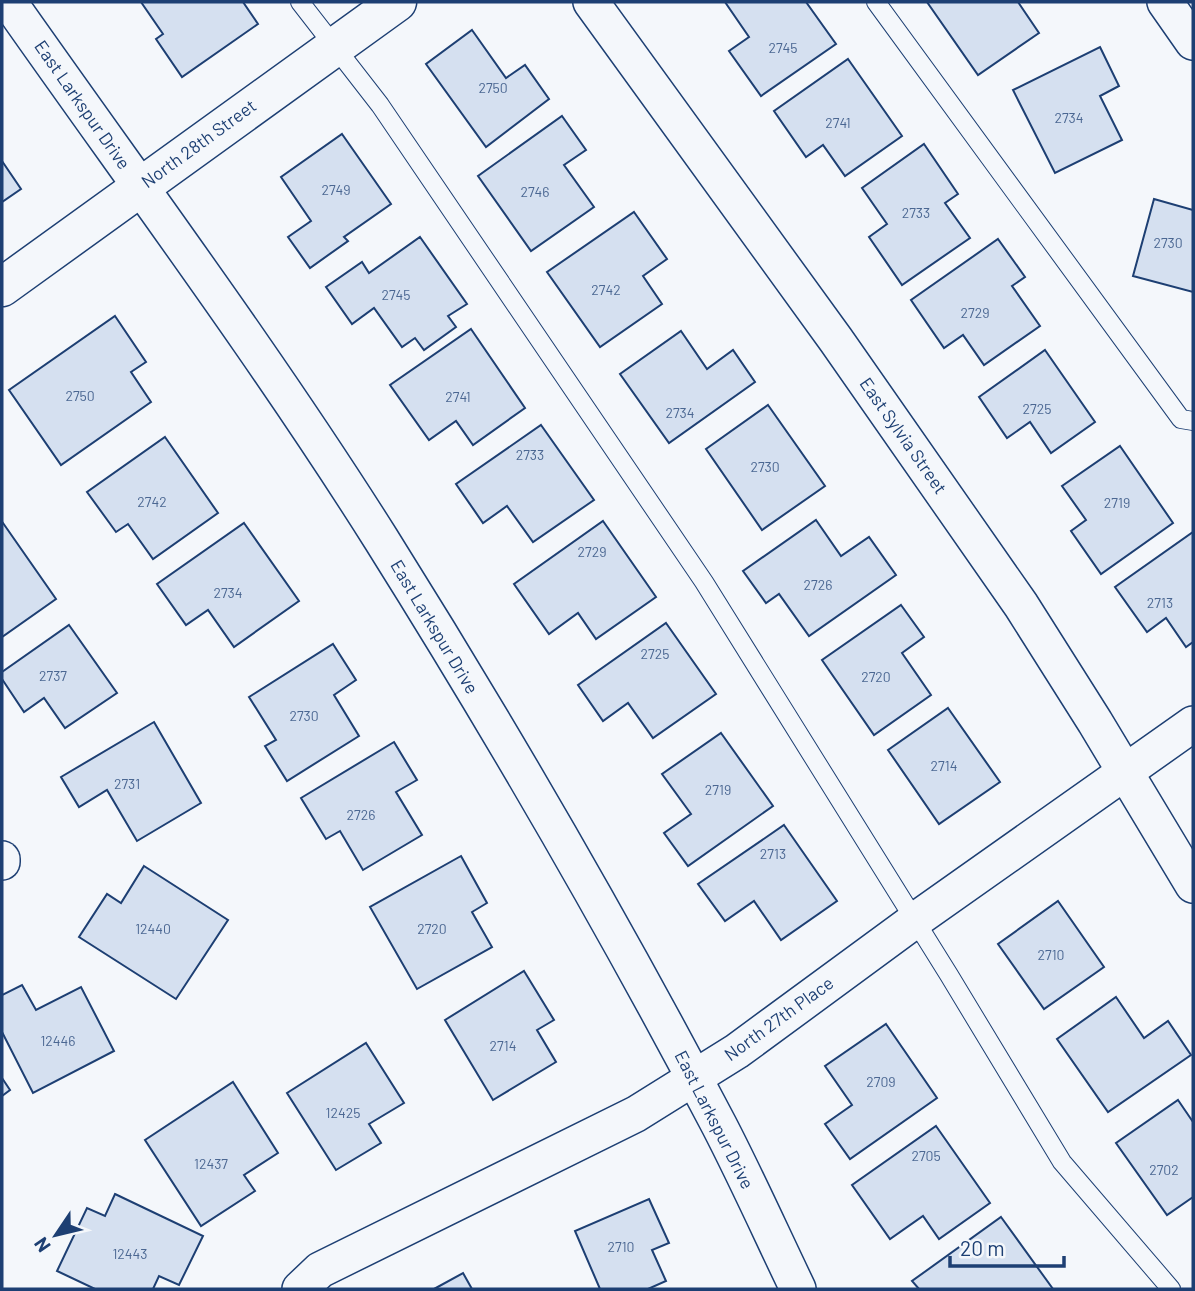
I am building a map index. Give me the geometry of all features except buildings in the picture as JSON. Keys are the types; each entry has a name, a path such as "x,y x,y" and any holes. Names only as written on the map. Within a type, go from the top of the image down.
{"street":[{"name":"East Larkspur Drive","path":"9,2 261,359 380,538 559,835 721,1129 798,1289"},
{"name":"North 28th Street","path":"2,286 397,2"},
{"name":"East Sylvia Street","path":"591,2 836,340 1021,605 1193,885"},
{"path":"1165,2 1193,42"},
{"name":"North 27th Place","path":"300,1289 320,1270 636,1114 737,1051 914,921 1193,724"}],"lane":[{"path":"300,2 380,105 704,582 1062,1162 1171,1289"},
{"path":"876,2 1181,419 1193,421"}]}
